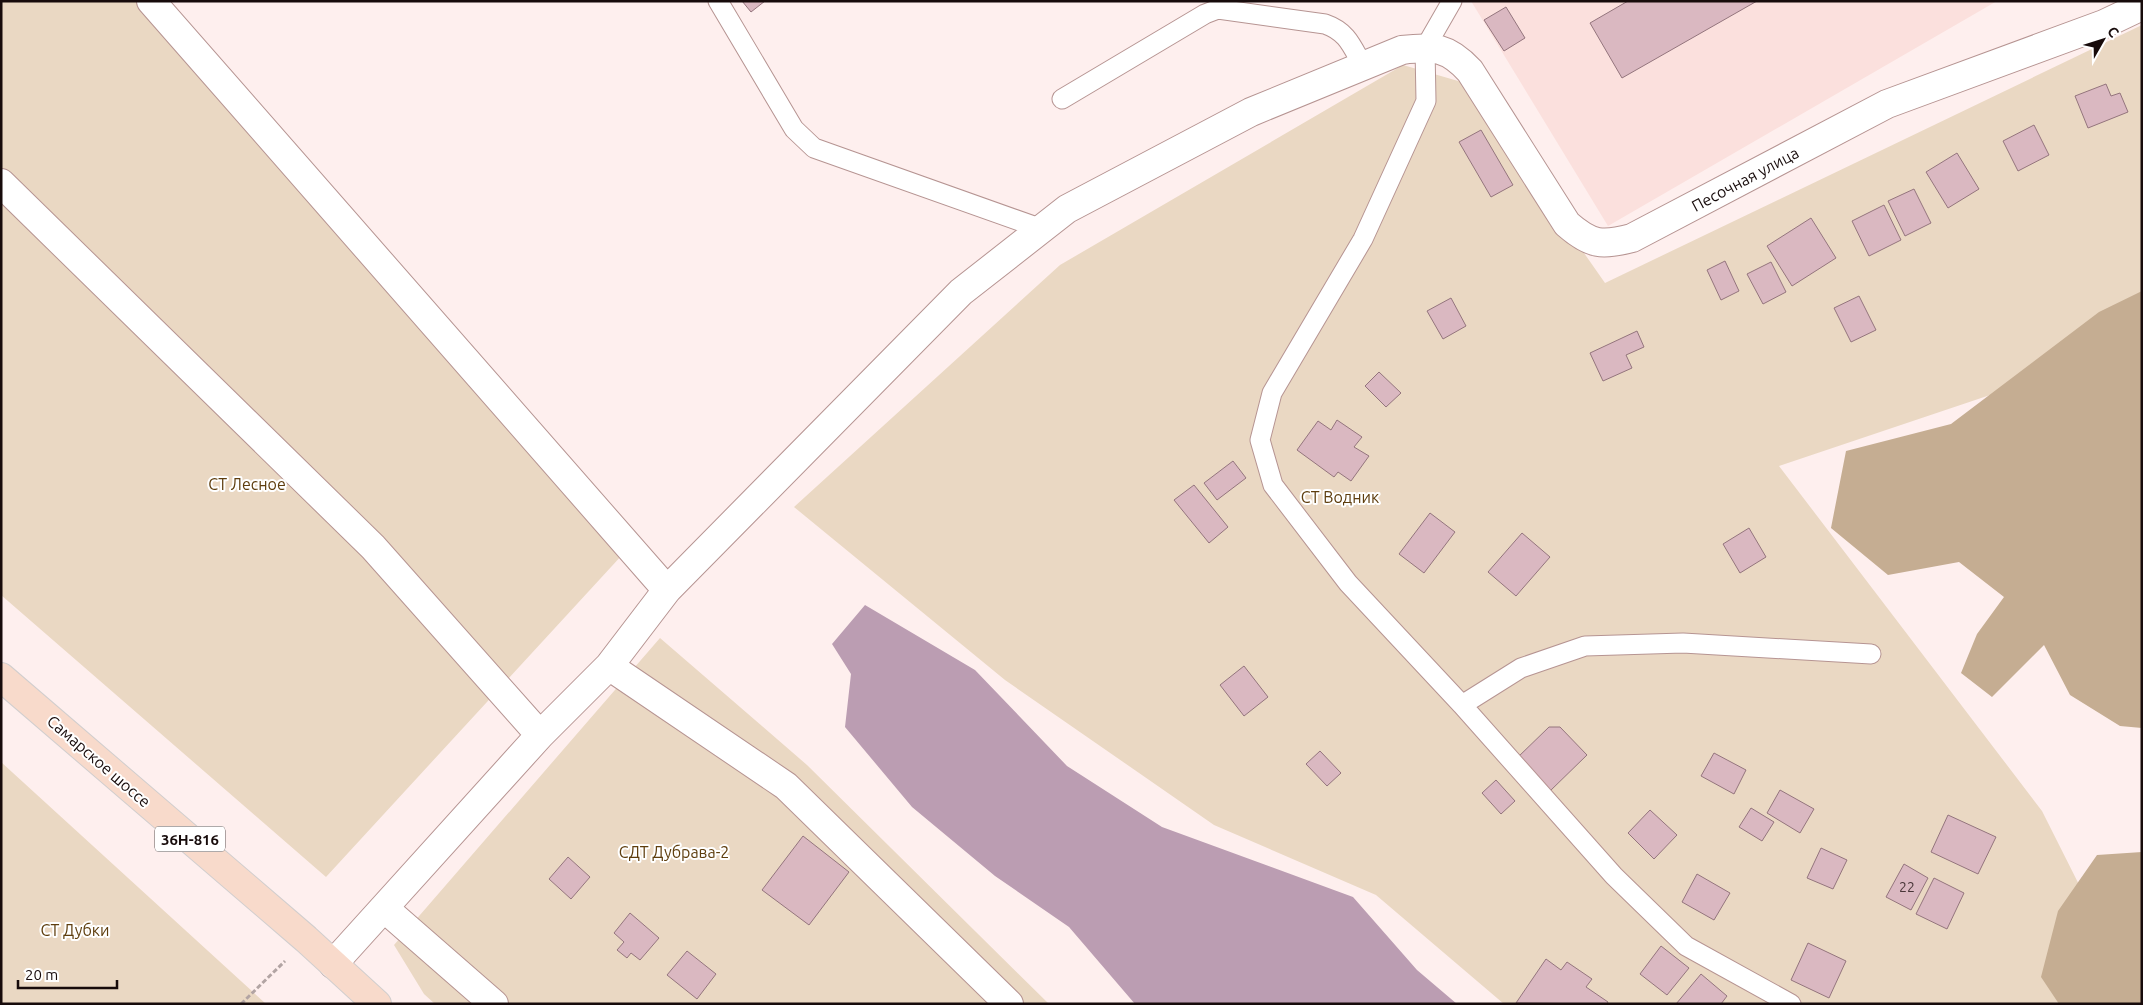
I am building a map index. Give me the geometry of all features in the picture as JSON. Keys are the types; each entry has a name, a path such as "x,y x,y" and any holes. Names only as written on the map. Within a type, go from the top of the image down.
{"main road":[{"name":"Самарское шоссе","path":"1,677 306,939 377,1004"}],"street":[{"path":"151,1 666,590"},
{"name":"Песочная улица","path":"334,964 540,735 609,666 666,590 961,292 1067,209 1251,112 1402,50 1425,48 1442,50 1458,58 1470,71 1567,224 1580,235 1596,243 1611,244 1632,238 1887,104 2104,24 2142,6"},
{"path":"1,183 373,547 540,735"},
{"path":"609,666 786,786 1009,1004"},
{"path":"384,908 494,1004"}],"lane":[{"path":"718,1 794,130 814,148 1042,229"},
{"path":"1452,1 1425,48 1426,101 1363,239 1272,393 1260,440 1273,486 1348,583 1462,705 1614,876 1686,946 1791,1004"},
{"path":"1062,99 1205,14 1218,9 1325,24 1339,29 1348,40 1363,66"},
{"path":"1462,705 1522,668 1585,646 1683,643 1871,654"}],"path":[{"path":"241,1004 306,939"}],"shaded area":[{"path":"1471,1 1997,1 1608,226"},
{"path":"2142,291 2142,728 2120,726 2070,695 2044,645 1992,697 1961,673 1977,634 2004,597 1959,562 1888,575 1831,528 1846,451 1951,424 2099,312"},
{"path":"865,605 975,670 1067,766 1162,827 1353,897 1417,970 1457,1004 1135,1004 1069,927 995,876 912,807 845,727 851,674 832,644"},
{"path":"2142,852 2142,1004 2059,1004 2041,977 2058,911 2097,855"}],"green space":[{"name":"СТ Лесное","path":"1,1 169,1 623,554 326,877 1,595"},
{"name":"СТ Водник","path":"2142,25 2142,336 2121,351 1779,466 2042,811 2139,1004 1504,1004 1376,895 1214,825 1005,680 794,507 1060,265 1403,65 1465,83 1605,283"},
{"name":"СДТ Дубрава-2","path":"660,638 807,765 1049,1004 435,1004 424,994 394,945"},
{"name":"СТ Дубки","path":"1,762 266,1004 1,1004"}],"building":[{"path":"742,1 765,1 751,12"},
{"path":"1628,1 1757,1 1622,78 1590,23"},
{"path":"1506,7 1525,38 1504,51 1484,20"},
{"path":"2106,84 2111,96 2120,93 2128,112 2088,128 2075,96"},
{"path":"2034,125 2049,155 2018,171 2003,141"},
{"path":"1481,130 1513,185 1491,197 1459,142"},
{"path":"1957,153 1979,189 1948,208 1926,172"},
{"path":"1914,189 1931,223 1905,236 1888,201"},
{"path":"1884,205 1901,240 1869,256 1852,221"},
{"path":"1811,218 1836,258 1792,286 1767,246"},
{"path":"1725,261 1739,291 1721,300 1707,270"},
{"path":"1771,262 1786,292 1763,304 1747,274"},
{"path":"1859,296 1876,330 1851,342 1834,308"},
{"path":"1451,298 1466,326 1443,339 1427,311"},
{"path":"1637,331 1644,347 1626,355 1632,368 1603,381 1590,353"},
{"path":"1379,372 1401,393 1386,407 1365,386"},
{"path":"1337,420 1362,437 1354,447 1369,456 1351,481 1338,472 1334,477 1297,450 1318,421 1331,430"},
{"path":"1233,461 1246,478 1217,500 1204,483"},
{"path":"1194,485 1228,527 1209,543 1174,500"},
{"path":"1430,513 1455,532 1424,573 1399,554"},
{"path":"1749,528 1766,557 1740,573 1723,544"},
{"path":"1522,533 1550,557 1516,596 1488,572"},
{"path":"1244,666 1268,697 1244,716 1220,685"},
{"path":"1549,727 1560,727 1587,755 1549,792 1517,758"},
{"path":"1320,751 1341,773 1327,786 1306,764"},
{"path":"1714,753 1746,770 1734,794 1701,776"},
{"path":"1496,780 1515,801 1501,814 1482,793"},
{"path":"1780,790 1814,809 1800,833 1767,813"},
{"path":"1751,808 1774,822 1762,841 1739,827"},
{"path":"1650,810 1677,835 1654,859 1628,833"},
{"path":"1948,815 1996,837 1978,874 1931,852"},
{"path":"803,836 849,872 809,925 762,890"},
{"path":"1821,848 1847,860 1833,889 1807,878"},
{"path":"568,857 590,877 571,899 549,879"},
{"path":"1904,864 1928,878 1911,910 1886,897"},
{"path":"1697,874 1730,893 1714,920 1682,902"},
{"path":"1934,878 1964,893 1947,929 1916,914"},
{"path":"630,913 659,938 640,960 631,953 627,958 617,950 624,942 614,933"},
{"path":"1808,943 1846,961 1829,998 1791,980"},
{"path":"1661,946 1689,968 1667,995 1640,974"},
{"path":"687,951 716,974 697,999 667,975"},
{"path":"1546,959 1561,970 1567,962 1592,979 1586,987 1608,1002 1607,1004 1516,1003"},
{"path":"1701,974 1727,996 1721,1004 1676,1004"}]}
